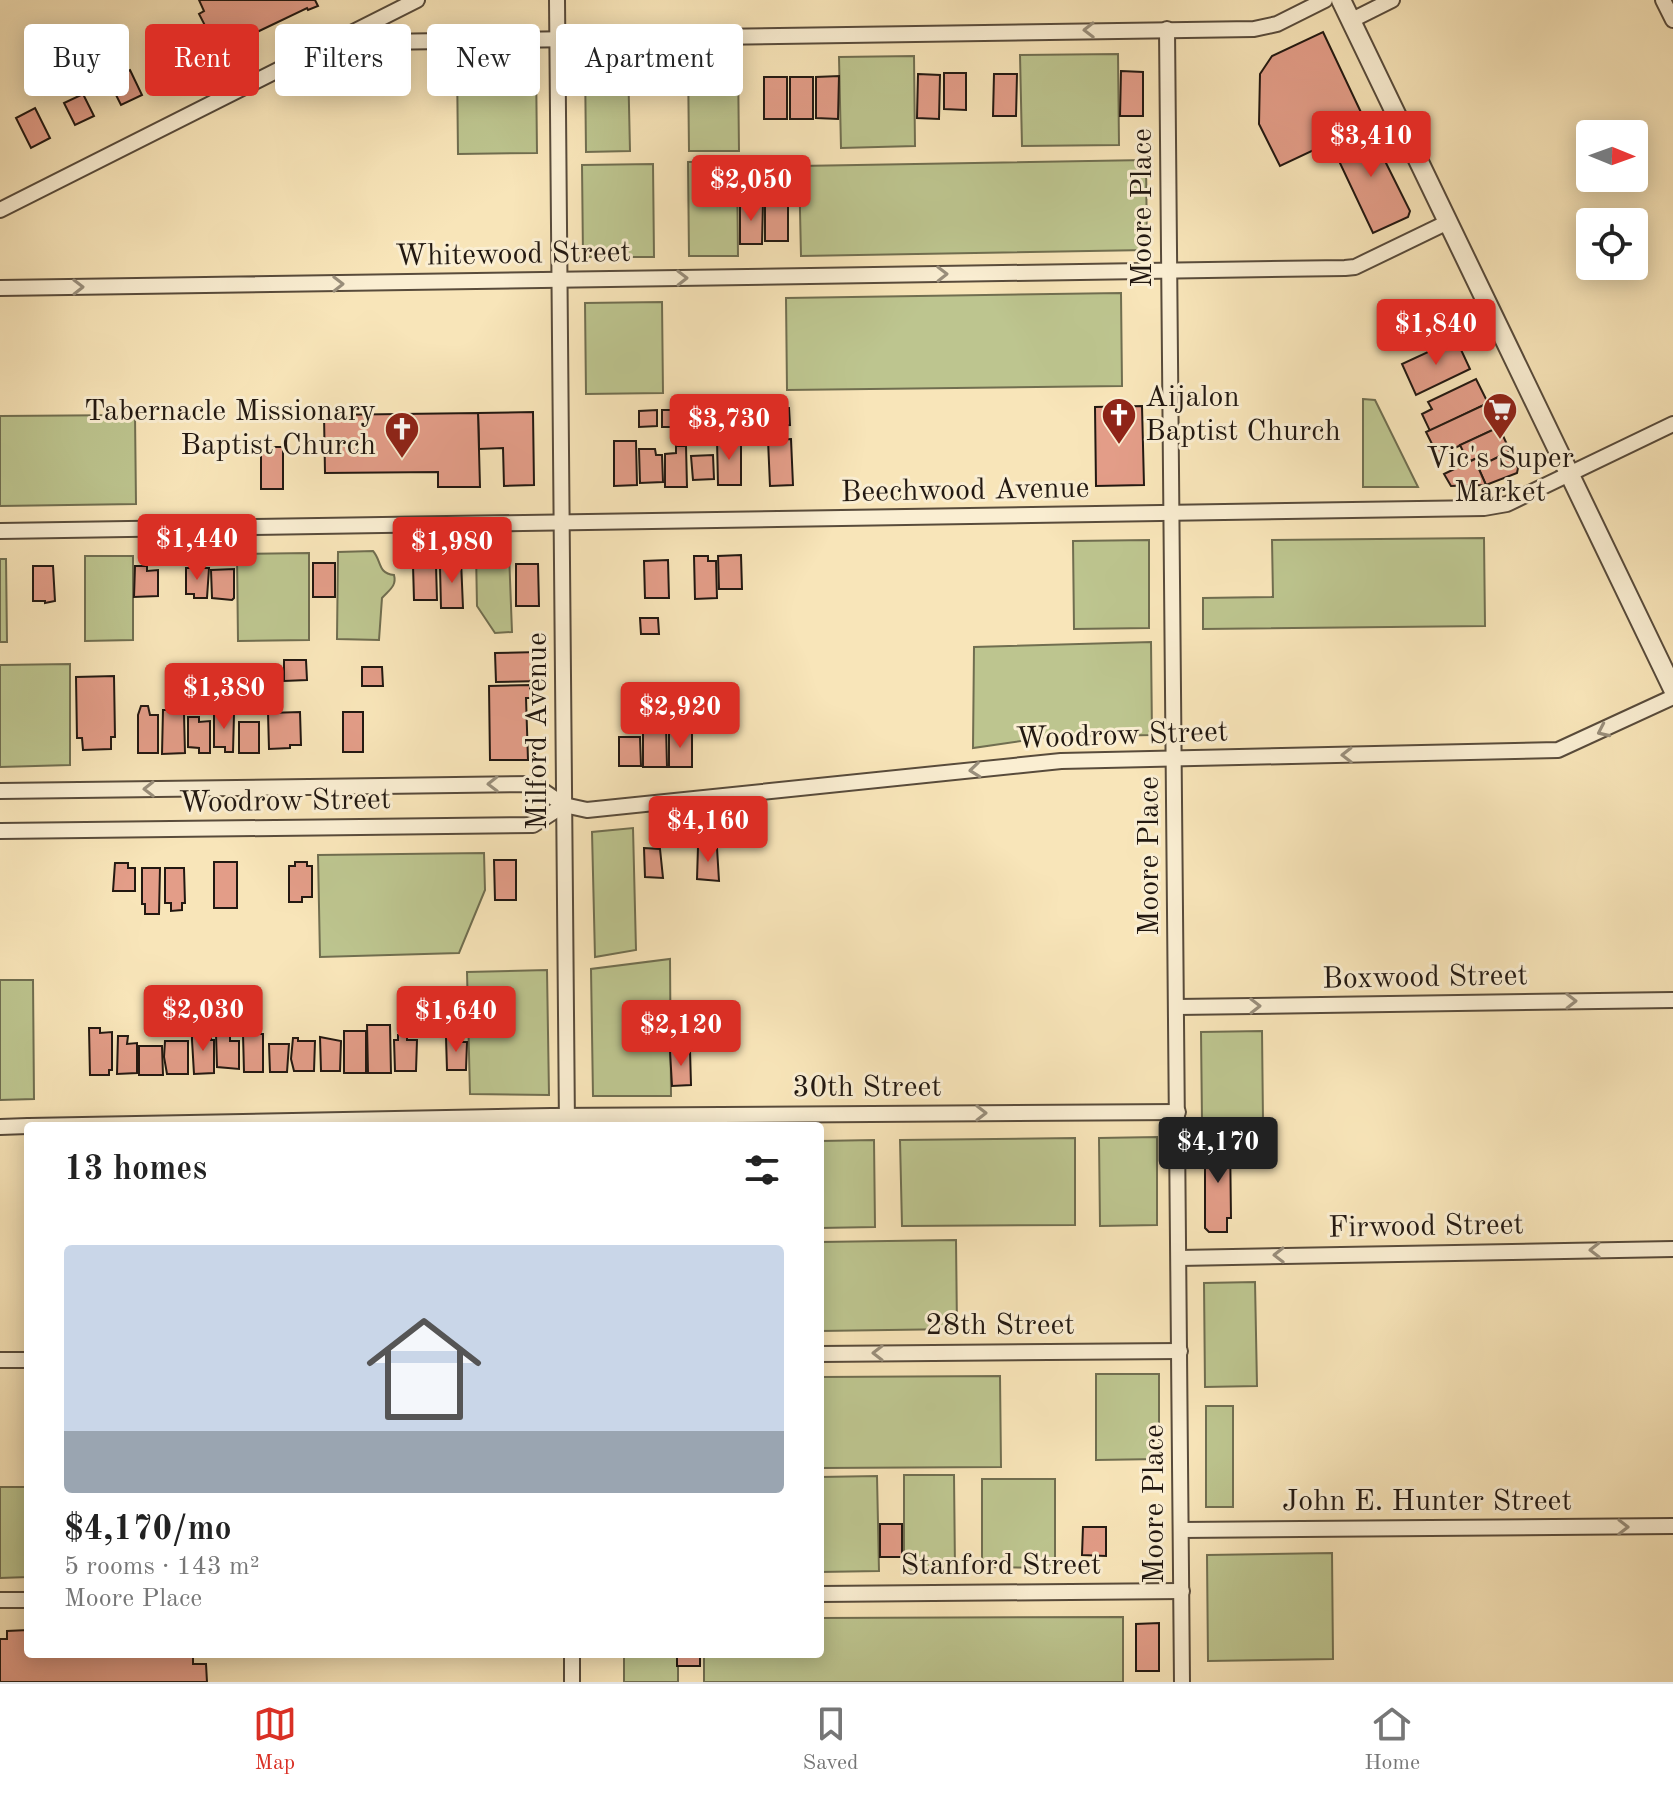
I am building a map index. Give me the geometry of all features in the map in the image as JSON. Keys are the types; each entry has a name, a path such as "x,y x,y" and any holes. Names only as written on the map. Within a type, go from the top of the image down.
{"street":[{"path":"367,24 417,0"},
{"name":"Milford Avenue","path":"557,0 557,24"},
{"path":"743,35 1268,27 1325,0"},
{"path":"1341,0 1673,689"},
{"path":"1350,21 1392,0"},
{"path":"1663,0 1673,20"},
{"name":"Moore Place","path":"1167,29 1182,1682"},
{"path":"411,39 556,38"},
{"path":"0,210 275,70"},
{"name":"Milford Avenue","path":"557,96 567,1121"},
{"name":"Whitewood Street","path":"0,288 1355,267 1448,222"},
{"name":"Beechwood Avenue","path":"0,531 1484,508 1507,504 1673,424"},
{"name":"Woodrow Street","path":"0,791 533,784 564,805 587,810 1061,761 1558,750 1673,697"},
{"name":"Woodrow Street","path":"0,831 533,825 564,805"},
{"name":"Boxwood Street","path":"1177,1007 1673,1000"},
{"name":"30th Street","path":"459,1122 1178,1112"},
{"name":"30th Street","path":"0,1127 24,1126"},
{"name":"Firwood Street","path":"1179,1258 1673,1249"},
{"name":"28th Street","path":"824,1354 1180,1351"},
{"path":"0,1360 24,1360"},
{"name":"John E. Hunter Street","path":"1181,1530 1673,1526"},
{"name":"Stanford Street","path":"824,1594 1182,1591"},
{"path":"0,1600 24,1600"},
{"path":"572,1658 572,1682"}],"green space":[{"path":"1118,54 1119,145 1022,146 1020,55"},
{"path":"914,56 915,146 841,148 839,57"},
{"path":"457,96 536,96 537,153 458,154"},
{"path":"585,96 629,96 630,151 586,152"},
{"path":"688,96 738,96 739,151 689,151"},
{"path":"1146,160 1147,250 801,256 799,166"},
{"path":"737,161 738,256 689,256 688,162"},
{"path":"653,164 654,257 583,257 582,165"},
{"path":"1121,293 1122,386 787,390 786,298"},
{"path":"662,302 663,393 586,394 585,303"},
{"path":"1363,399 1375,400 1418,487 1363,487"},
{"path":"135,415 136,504 0,506 0,416"},
{"path":"1484,538 1485,626 1203,629 1203,598 1273,597 1272,540"},
{"path":"1149,540 1149,628 1074,629 1073,541"},
{"path":"373,551 382,569 394,575 395,579 392,588 382,598 379,640 337,639 338,552"},
{"path":"476,552 509,553 512,632 495,633 477,606"},
{"path":"309,553 309,640 238,641 237,554"},
{"path":"85,556 133,556 133,640 85,641"},
{"path":"0,559 6,559 7,642 0,642"},
{"path":"1151,642 1152,735 1048,737 973,748 974,647"},
{"path":"70,664 70,765 0,767 0,665"},
{"path":"633,828 636,950 595,957 592,832"},
{"path":"484,853 485,890 459,953 320,957 318,855"},
{"path":"670,959 671,1096 593,1096 591,969"},
{"path":"547,970 549,1095 470,1094 467,972"},
{"path":"0,980 33,980 34,1099 0,1100"},
{"path":"1262,1031 1263,1121 1202,1121 1201,1032"},
{"path":"1157,1137 1157,1225 1100,1226 1099,1138"},
{"path":"1075,1138 1075,1225 902,1226 900,1140"},
{"path":"874,1140 875,1227 824,1228 824,1141"},
{"path":"956,1240 957,1329 824,1331 824,1242"},
{"path":"1255,1282 1257,1386 1205,1387 1204,1283"},
{"path":"1096,1374 1159,1374 1159,1459 1096,1460"},
{"path":"1000,1376 1001,1467 824,1468 824,1377"},
{"path":"1206,1406 1233,1406 1233,1507 1206,1507"},
{"path":"904,1475 954,1475 955,1570 904,1571"},
{"path":"877,1476 879,1571 824,1572 824,1477"},
{"path":"982,1479 1055,1479 1055,1568 982,1567"},
{"path":"0,1487 24,1487 24,1577 0,1578"},
{"path":"1332,1553 1333,1659 1208,1661 1207,1555"},
{"path":"1123,1617 1123,1682 704,1682 704,1658 824,1658 824,1618"},
{"path":"624,1658 678,1658 678,1682 624,1682"}],"building":[{"path":"199,0 315,0 318,6 307,8 259,31 259,24 204,24 199,14 204,11"},
{"path":"1323,32 1367,125 1280,166 1259,124 1260,74 1272,56"},
{"path":"129,71 142,95 121,105 116,96 129,96"},
{"path":"1121,71 1143,72 1143,116 1120,116"},
{"path":"944,73 966,73 966,110 944,109"},
{"path":"918,74 940,75 939,119 917,118"},
{"path":"994,74 1017,74 1016,116 993,116"},
{"path":"839,76 838,119 816,118 816,77"},
{"path":"764,77 787,77 787,119 764,119"},
{"path":"790,77 813,77 813,119 790,119"},
{"path":"84,96 94,116 75,125 64,103"},
{"path":"35,108 50,138 31,148 16,118"},
{"path":"1367,125 1410,211 1408,217 1373,233 1330,142"},
{"path":"765,199 788,199 788,241 765,241"},
{"path":"740,202 763,202 762,244 740,244"},
{"path":"1456,339 1470,369 1416,395 1402,364"},
{"path":"1476,379 1488,403 1430,431 1422,414 1432,409 1428,402"},
{"path":"1488,403 1499,427 1438,456 1426,432"},
{"name":"Aijalon Baptist Church","path":"1142,406 1144,485 1096,486 1095,407"},
{"path":"789,408 790,425 770,426 770,409"},
{"path":"657,410 657,426 639,427 639,411"},
{"path":"662,410 679,410 680,427 662,427"},
{"path":"533,412 534,485 504,486 503,448 479,449 478,413"},
{"name":"Tabernacle Missionary Baptist Church","path":"478,413 480,487 438,487 438,472 325,473 324,415"},
{"path":"1499,427 1510,451 1483,465 1479,457 1468,462 1460,445"},
{"path":"717,439 741,439 741,485 718,485"},
{"path":"791,439 793,485 770,486 768,440"},
{"path":"614,441 636,441 637,485 614,486"},
{"path":"676,446 686,446 687,487 665,487 665,454 676,453"},
{"path":"261,447 283,447 283,489 261,489"},
{"path":"639,449 655,449 656,455 662,455 663,482 640,483"},
{"path":"1510,451 1518,468 1517,473 1486,485 1478,467"},
{"path":"713,455 714,479 693,480 691,456"},
{"path":"1479,457 1483,465 1478,467 1486,485 1451,486 1444,474"},
{"path":"741,555 742,589 719,589 718,556"},
{"path":"694,556 708,556 708,561 716,561 717,598 695,599"},
{"path":"461,560 463,608 441,608 440,567 448,566 448,561"},
{"path":"668,560 669,598 645,598 644,561"},
{"path":"313,563 335,563 335,597 313,597"},
{"path":"516,564 538,564 539,606 516,606"},
{"path":"413,565 436,565 437,600 414,600"},
{"path":"33,566 53,566 55,601 33,601"},
{"path":"135,566 147,566 147,571 158,570 158,596 134,597"},
{"path":"186,568 209,568 207,598 194,598 194,594 186,594"},
{"path":"234,569 234,598 212,598 211,570"},
{"path":"640,618 658,618 659,634 641,634"},
{"path":"539,652 540,681 496,682 495,653"},
{"path":"284,660 306,660 307,680 284,681"},
{"path":"362,667 382,667 383,686 362,686"},
{"path":"114,676 115,737 111,737 111,749 83,750 82,738 77,738 76,677"},
{"path":"530,685 530,698 526,698 528,760 490,760 489,686"},
{"path":"141,706 148,706 150,715 158,715 158,753 138,753 138,715"},
{"path":"219,709 227,709 227,714 234,714 233,752 225,752 225,747 214,747 214,714 220,715"},
{"path":"163,710 184,714 185,753 162,754"},
{"path":"300,712 301,745 269,749 268,713"},
{"path":"343,712 363,712 363,752 343,752"},
{"path":"188,717 199,717 199,722 210,721 210,753 199,753 199,748 188,747"},
{"path":"239,722 259,722 259,753 239,753"},
{"path":"666,724 667,767 643,767 643,725"},
{"path":"669,733 692,733 692,767 669,767"},
{"path":"619,737 640,737 641,766 619,766"},
{"path":"698,847 717,848 719,881 697,879"},
{"path":"644,848 660,849 663,878 645,877"},
{"path":"494,860 516,860 516,900 495,900"},
{"path":"214,862 237,862 237,908 214,908"},
{"path":"295,862 307,862 307,866 312,866 312,897 302,897 302,902 289,902 289,866 295,866"},
{"path":"115,863 128,863 128,868 135,868 135,891 113,891"},
{"path":"142,868 160,868 159,914 145,914"},
{"path":"165,868 184,868 185,903 182,903 182,910 171,911 171,903 165,903"},
{"path":"367,1025 390,1025 391,1073 368,1073"},
{"path":"89,1028 100,1028 100,1033 112,1032 112,1070 109,1070 109,1075 90,1075"},
{"path":"200,1029 211,1029 214,1073 194,1074 192,1036 200,1035"},
{"path":"344,1031 366,1031 366,1073 344,1073"},
{"path":"216,1034 230,1034 230,1041 239,1041 239,1069 217,1067"},
{"path":"243,1034 263,1034 263,1072 244,1072"},
{"path":"398,1035 407,1035 407,1040 417,1040 416,1071 395,1071 394,1040 398,1040"},
{"path":"118,1036 128,1036 127,1044 137,1043 137,1073 117,1074"},
{"path":"320,1037 341,1041 340,1071 321,1071"},
{"path":"446,1037 456,1037 456,1042 467,1042 466,1070 447,1070"},
{"path":"293,1038 315,1041 314,1071 294,1071 291,1059"},
{"path":"165,1041 188,1041 188,1074 167,1074"},
{"path":"269,1044 289,1044 287,1072 270,1072"},
{"path":"139,1046 162,1046 163,1075 139,1075"},
{"path":"690,1050 691,1085 672,1086 670,1051"},
{"path":"1205,1139 1230,1139 1231,1218 1227,1218 1227,1232 1209,1232 1205,1228"},
{"path":"880,1524 902,1524 902,1557 880,1557"},
{"path":"1083,1527 1106,1527 1106,1556 1082,1555"},
{"path":"1159,1623 1159,1671 1136,1671 1136,1624"},
{"path":"24,1630 24,1658 193,1658 193,1664 206,1664 207,1682 0,1682 0,1639 7,1639 7,1631"},
{"path":"677,1658 700,1658 700,1666 677,1666"}],"place":[{"name":"Vic's Super Market","path":"1500,441"},
{"name":"Aijalon Baptist Church","path":"1119,446"},
{"name":"Tabernacle Missionary Baptist Church","path":"402,460"}]}
